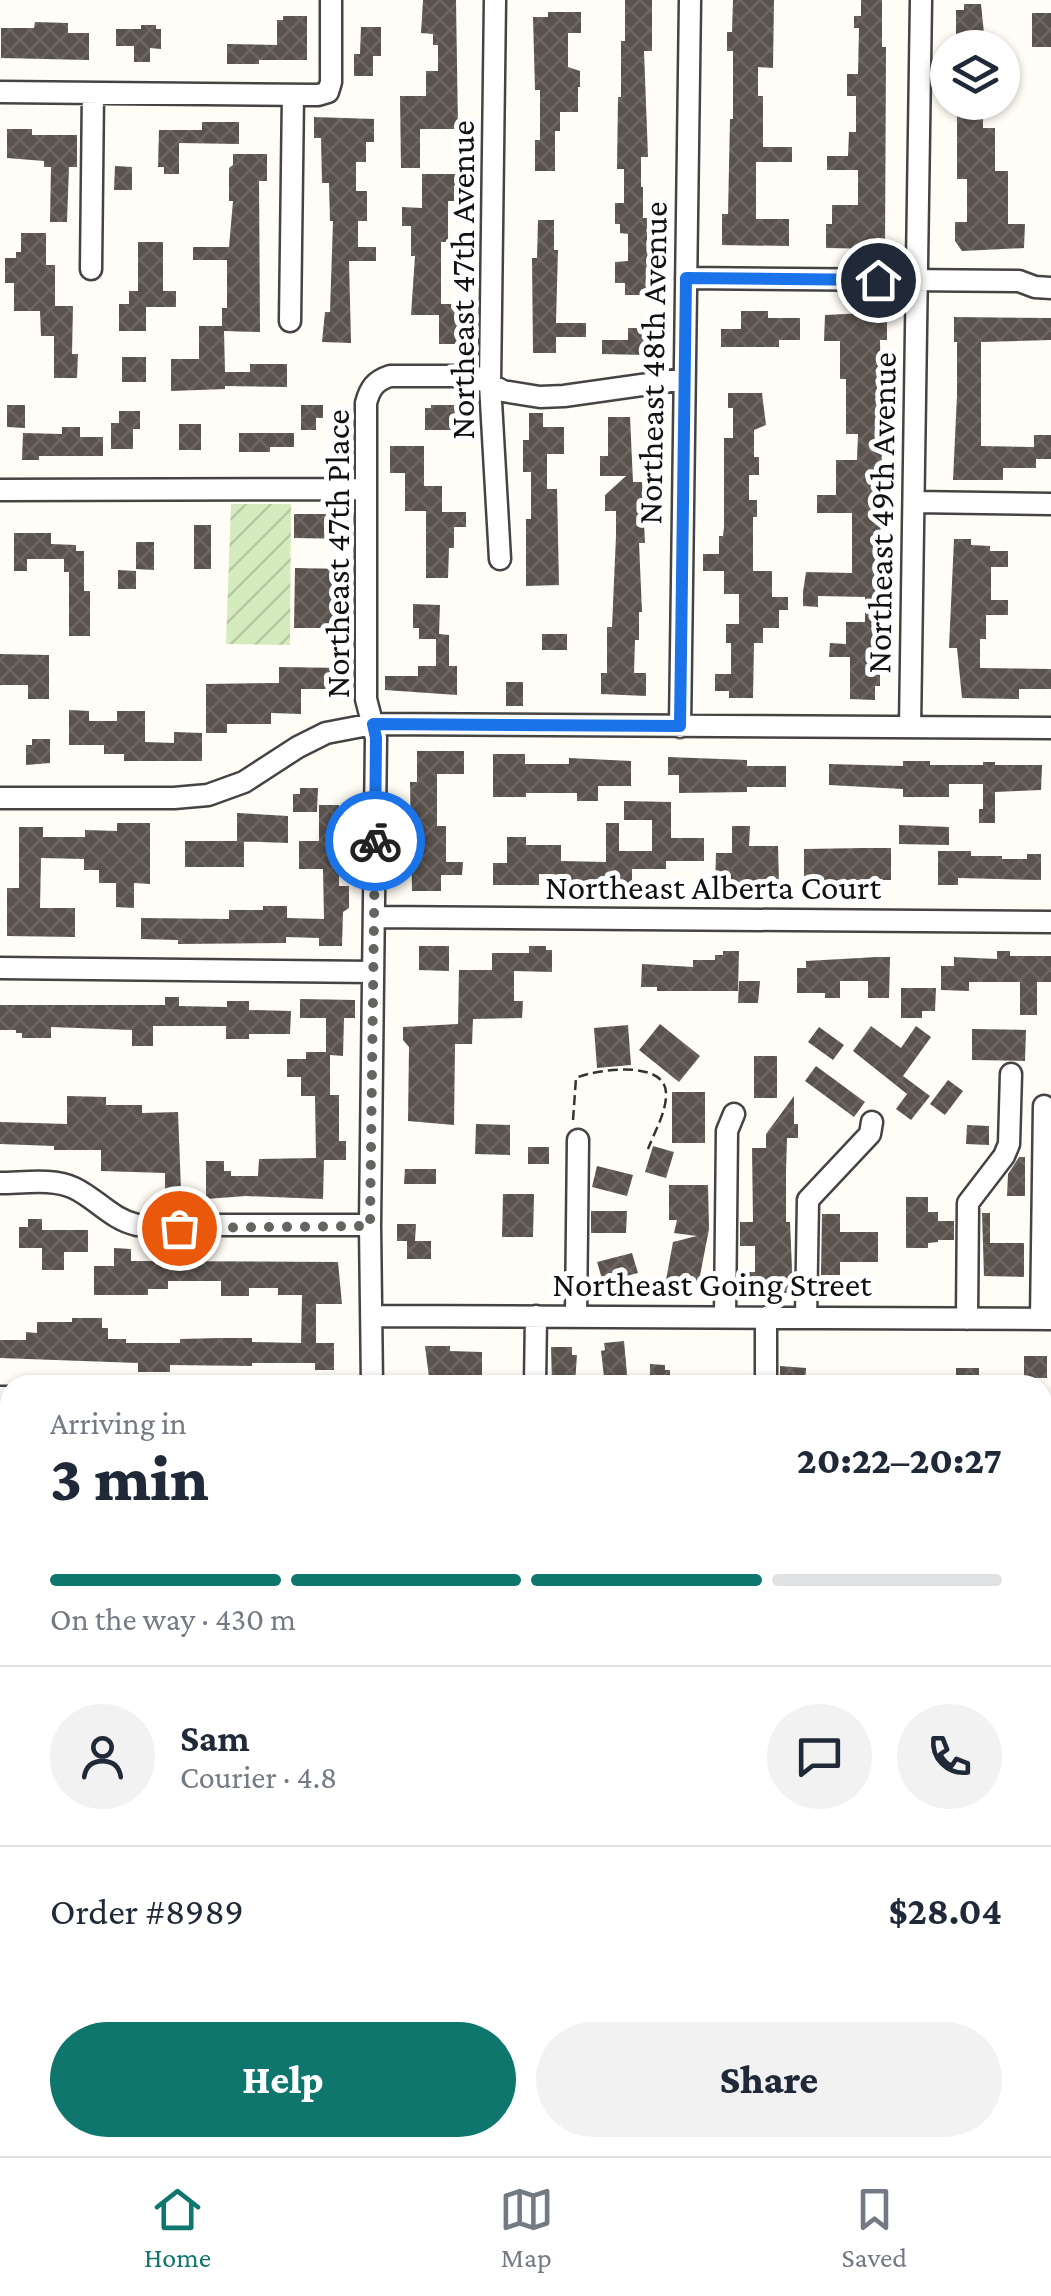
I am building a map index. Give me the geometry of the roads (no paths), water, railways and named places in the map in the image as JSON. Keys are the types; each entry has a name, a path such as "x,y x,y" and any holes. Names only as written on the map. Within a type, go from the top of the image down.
{"street":[{"path":"0,92 328,92 331,0"},
{"name":"Northeast 47th Avenue","path":"495,0 490,384 500,559"},
{"name":"Northeast 48th Avenue","path":"680,726 690,0"},
{"name":"Northeast 49th Avenue","path":"910,728 921,0"},
{"path":"91,269 92,92"},
{"path":"290,321 292,95"},
{"path":"686,278 1019,281 1051,288"},
{"name":"Northeast 47th Place","path":"373,724 366,700 366,403 374,384 390,376 474,376 490,384"},
{"path":"490,384 520,395 564,396 684,379"},
{"path":"0,490 366,489"},
{"path":"914,502 1051,504"},
{"path":"372,1375 376,738 373,724"},
{"path":"0,798 208,795 244,782 326,732 373,724 1051,728"},
{"name":"Northeast Alberta Court","path":"374,917 1051,922"},
{"path":"0,968 373,972"},
{"path":"967,1319 968,1203 1004,1156 1011,1074"},
{"path":"1044,1106 1046,1319"},
{"path":"725,1317 727,1130 734,1114"},
{"path":"806,1318 808,1200 870,1134 872,1122"},
{"path":"576,1316 578,1140"},
{"path":"0,1183 66,1185 109,1214 137,1226 370,1226"},
{"name":"Northeast Going Street","path":"372,1316 1046,1319"},
{"path":"534,1375 536,1316"},
{"path":"766,1318 766,1375"}]}
